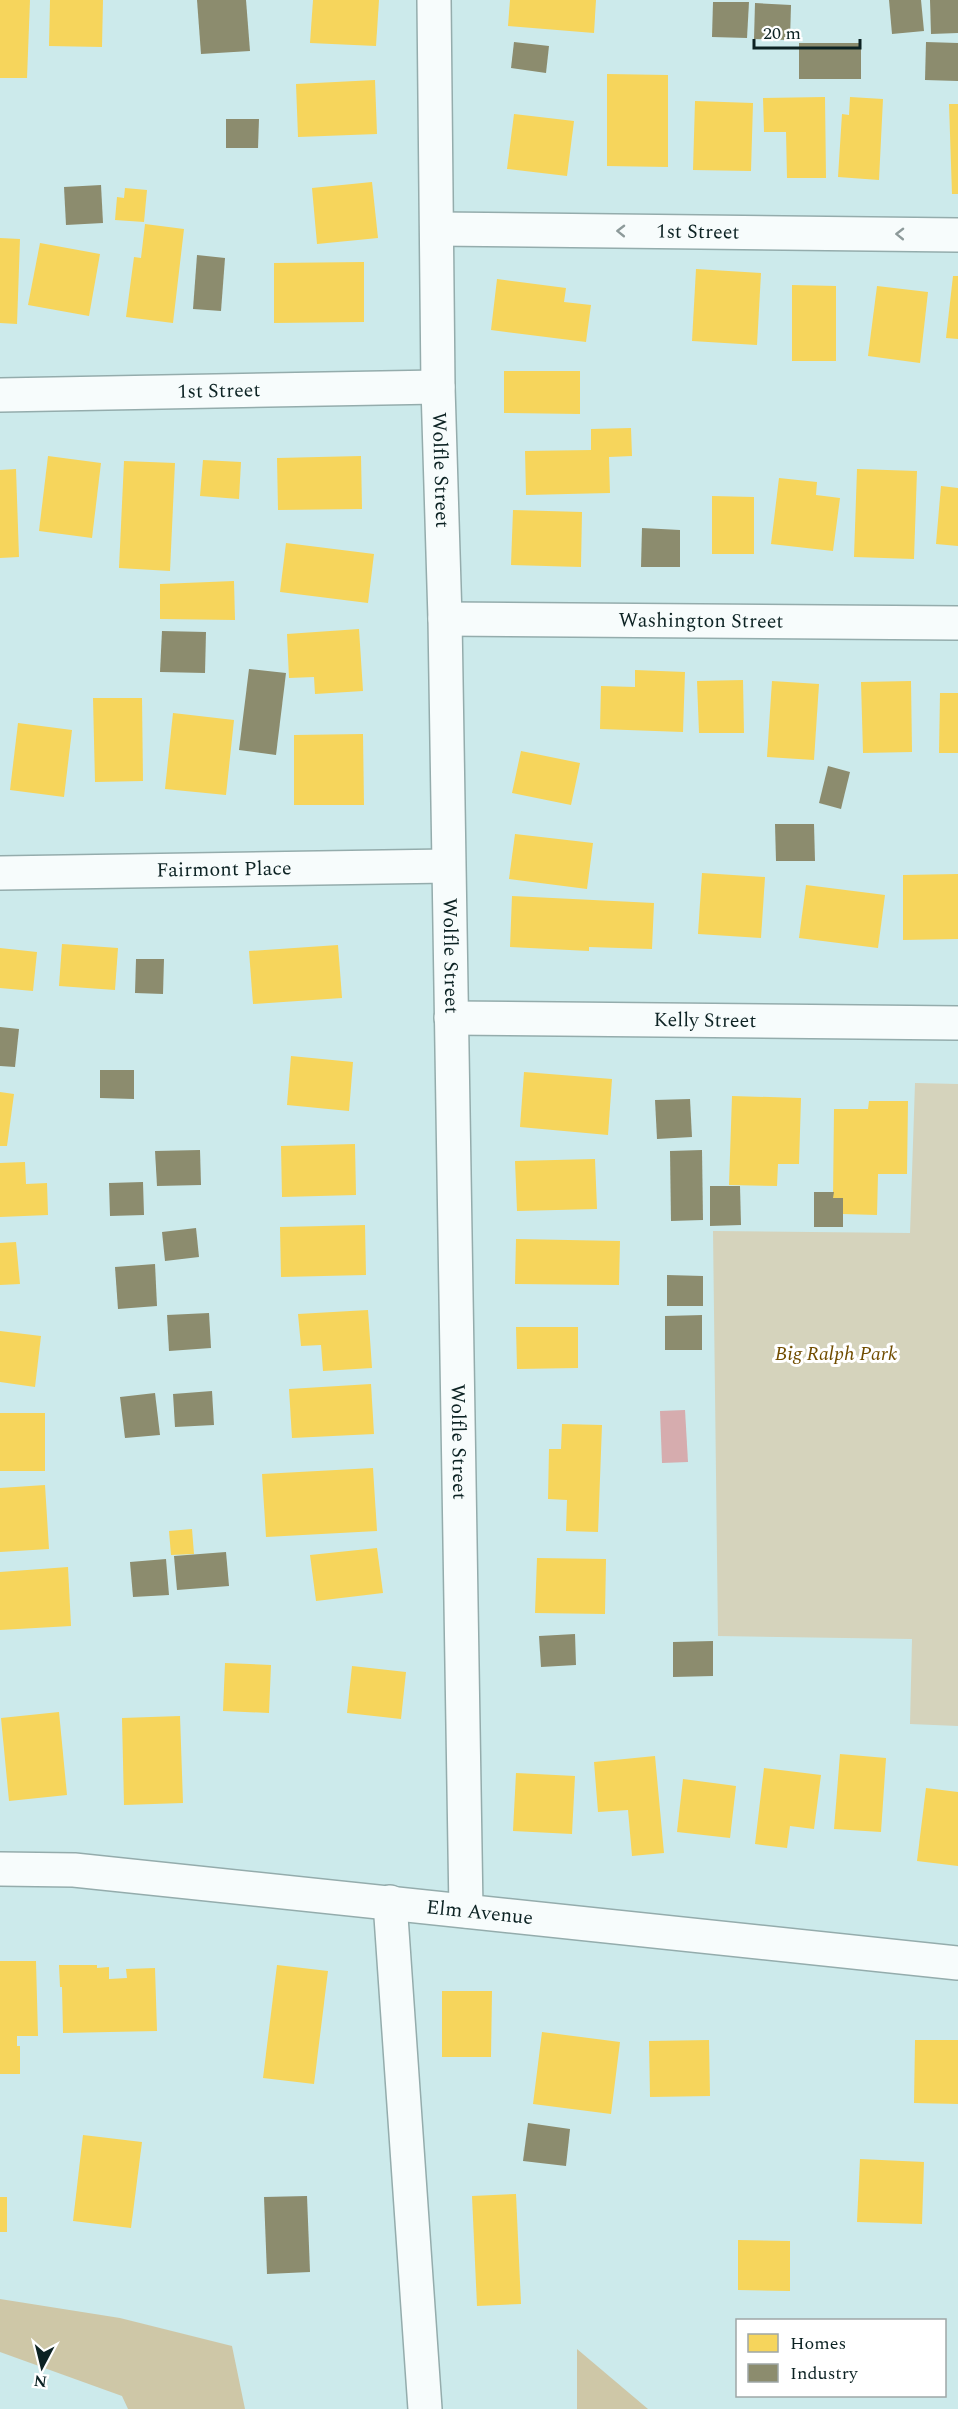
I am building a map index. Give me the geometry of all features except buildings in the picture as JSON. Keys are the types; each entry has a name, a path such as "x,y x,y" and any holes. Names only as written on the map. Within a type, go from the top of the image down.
{"street":[{"name":"Wolfle Street","path":"434,0 438,387 445,619 466,1911"},
{"name":"1st Street","path":"437,229 958,235"},
{"name":"1st Street","path":"0,394 438,387"},
{"name":"Washington Street","path":"445,619 958,623"},
{"name":"Fairmont Place","path":"0,873 448,866"},
{"name":"Kelly Street","path":"451,1018 958,1023"},
{"name":"Elm Avenue","path":"0,1869 75,1870 958,1963"},
{"path":"390,1902 425,2409"}],"green space":[{"name":"Big Ralph Park","path":"915,1083 958,1084 958,1726 910,1724 912,1639 718,1636 713,1231 910,1233"}],"shaded area":[{"path":"685,1410 688,1462 662,1463 660,1411"},
{"path":"0,2299 120,2318 232,2346 245,2409 128,2409 122,2396 0,2352"},
{"path":"577,2349 648,2409 577,2409"}]}
